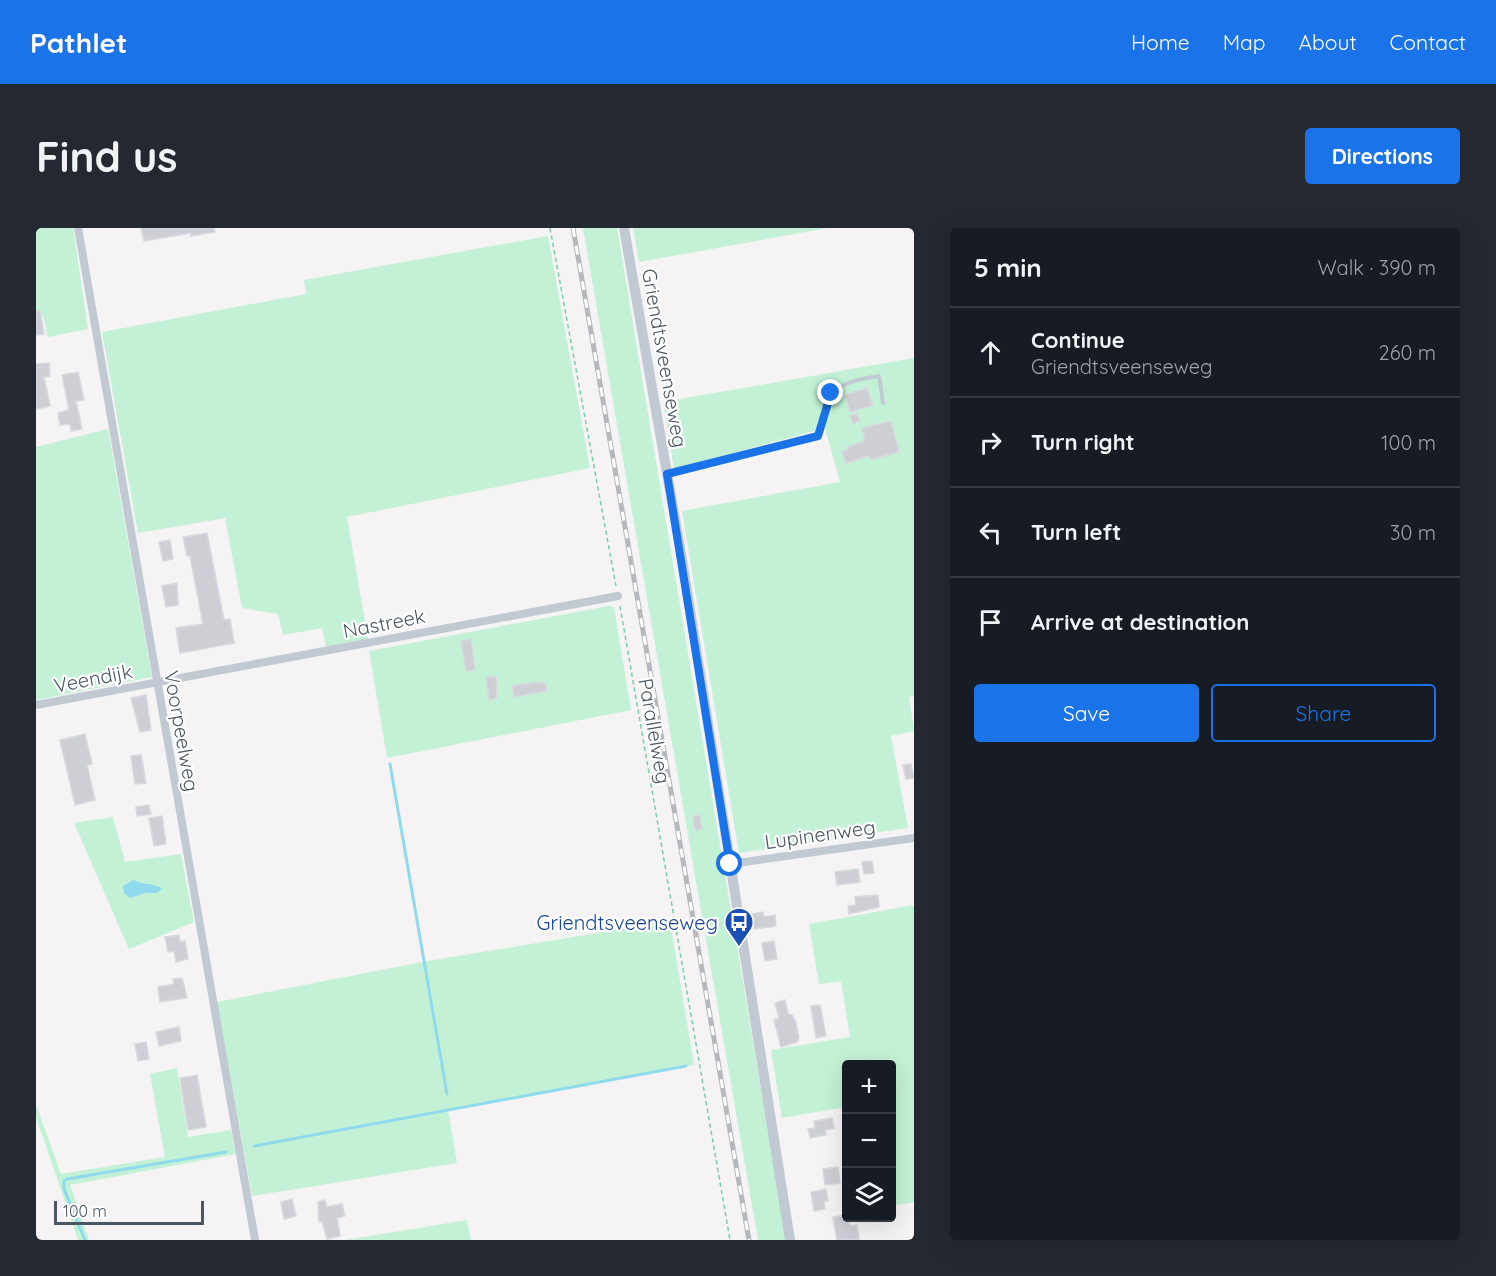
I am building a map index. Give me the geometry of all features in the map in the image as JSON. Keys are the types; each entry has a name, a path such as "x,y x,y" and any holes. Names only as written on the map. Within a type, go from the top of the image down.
{"street":[{"name":"Voorpeelweg","path":"78,228 255,1240"},
{"name":"Griendtsveenseweg","path":"624,228 667,474 790,1240"},
{"name":"Nastreek","path":"157,683 618,596"},
{"name":"Veendijk","path":"36,705 157,683"},
{"name":"Lupinenweg","path":"730,864 914,837"}],"lane":[{"path":"667,474 818,436 831,393 848,381 879,376 883,403"}],"path":[{"name":"Parallelweg","path":"550,228 618,596 730,1240"}],"green space":[{"path":"36,228 73,228 88,329 48,337 43,316 36,317"},
{"path":"583,228 617,228 786,1240 758,1240"},
{"path":"633,228 828,228 639,262"},
{"path":"548,236 590,468 347,517 368,639 326,647 322,628 283,635 278,614 242,608 225,518 138,533 102,332 306,294 304,280"},
{"path":"914,358 914,696 909,697 914,731 891,736 908,828 739,853 682,511 840,482 825,428 674,469 663,402"},
{"path":"108,429 152,677 36,700 36,447"},
{"path":"609,606 614,607 631,710 387,758 369,651"},
{"path":"113,817 125,862 181,854 194,922 129,949 74,823","holes":["133,880 157,893 145,893 131,897 123,886"]},
{"path":"914,905 914,1202 896,1205 896,1060 842,1060 842,1108 782,1118 771,1050 850,1037 841,981 819,984 809,924"},
{"path":"670,921 694,1065 448,1110 457,1163 252,1196 217,1002 422,962"},
{"path":"177,1068 188,1137 231,1130 236,1154 70,1185 89,1240 78,1240 36,1117 36,1104 61,1174 165,1157 150,1074"},
{"path":"467,1220 471,1240 346,1240"}],"water":[{"path":"133,880 162,888 157,893 145,893 130,898 124,893 123,886"}],"building":[{"path":"141,228 214,228 215,232 191,236 191,233 144,241"},
{"path":"36,311 40,311 44,334 36,335"},
{"path":"49,363 50,376 44,377 50,406 36,409 36,364"},
{"path":"78,372 84,400 76,401 82,429 71,431 70,424 60,425 58,413 69,410 62,375"},
{"path":"867,388 873,405 850,412 845,395"},
{"path":"857,413 860,421 853,424 850,416"},
{"path":"891,421 899,452 870,460 869,456 846,463 842,452 848,450 847,447 865,441 862,428"},
{"path":"207,533 224,620 230,619 234,643 180,653 176,628 203,624 190,556 187,556 183,537"},
{"path":"170,540 173,559 163,561 159,542"},
{"path":"177,583 178,605 166,607 162,586"},
{"path":"471,639 475,670 466,671 461,641"},
{"path":"486,677 496,677 497,698 489,700"},
{"path":"545,683 546,691 514,697 512,686"},
{"path":"146,695 151,730 140,732 131,698"},
{"path":"85,734 92,764 87,765 95,800 75,805 60,740"},
{"path":"141,755 146,783 135,784 131,756"},
{"path":"911,764 914,778 906,779 903,765"},
{"path":"149,805 151,814 137,816 136,807"},
{"path":"700,815 702,829 695,830 693,816"},
{"path":"162,816 166,844 154,846 149,818"},
{"path":"872,861 874,873 864,874 862,862"},
{"path":"858,869 860,882 837,885 835,872"},
{"path":"878,895 879,907 849,914 848,906 856,905 855,897"},
{"path":"763,912 764,917 775,915 776,926 754,929 752,914"},
{"path":"179,935 180,942 185,941 188,959 176,962 174,951 168,952 165,937"},
{"path":"774,941 777,959 765,961 762,943"},
{"path":"182,978 187,998 160,1002 158,987 174,984 173,979"},
{"path":"785,1000 788,1014 792,1015 796,1022 799,1038 797,1042 781,1047 774,1020 779,1018 775,1003"},
{"path":"820,1005 826,1036 816,1038 811,1006"},
{"path":"179,1027 181,1041 159,1046 156,1032"},
{"path":"146,1042 149,1059 138,1061 135,1044"},
{"path":"197,1075 206,1127 188,1130 180,1078"},
{"path":"832,1118 834,1128 825,1130 826,1135 810,1138 808,1129 815,1128 814,1121"},
{"path":"838,1167 840,1183 825,1185 823,1169"},
{"path":"826,1189 828,1201 824,1201 825,1209 814,1211 811,1192"},
{"path":"292,1199 296,1216 284,1219 281,1202"},
{"path":"325,1200 327,1207 342,1204 345,1216 337,1218 340,1236 327,1239 322,1221 319,1222 318,1202"},
{"path":"842,1216 842,1222 849,1222 850,1226 857,1225 859,1239 837,1240 833,1217"}],"waterway":[{"path":"390,764 447,1094"},
{"path":"254,1146 686,1066"},
{"path":"85,1240 64,1189 64,1181 67,1179 226,1152"}],"railway":[{"path":"573,228 749,1240"}],"place":[{"name":"Griendtsveenseweg","path":"739,948"}],"route":[{"path":"730,864 667,474 818,436 831,393"}]}
